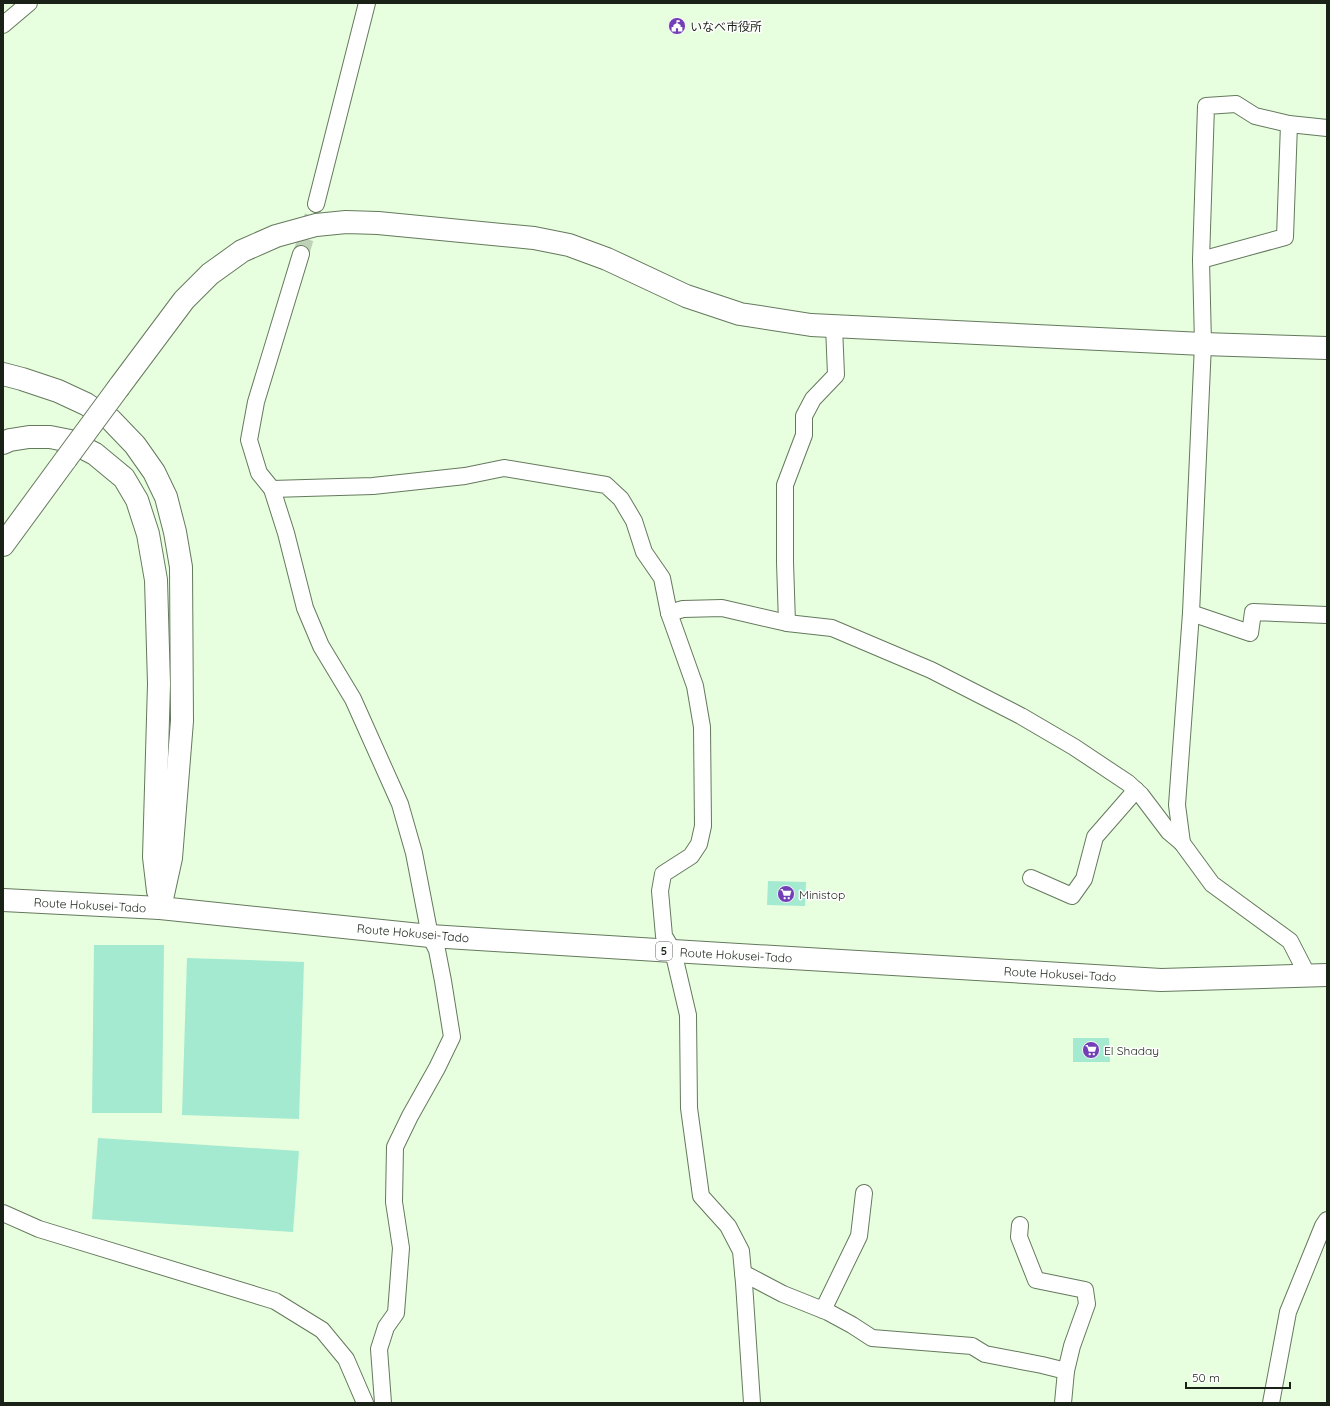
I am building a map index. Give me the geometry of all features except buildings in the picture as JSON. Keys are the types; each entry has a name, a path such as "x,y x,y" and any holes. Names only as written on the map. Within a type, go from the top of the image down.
{"main road":[{"path":"3,545 184,300 210,274 242,251 276,236 316,225 346,222 378,223 518,237 569,245 608,259 686,296 740,314 811,325 1203,344 1327,348"},
{"path":"3,374 58,391 86,404 111,420 135,445 154,472 166,497 175,532 181,567 182,721 171,858 160,908"},
{"path":"3,443 10,440 29,437 50,437 70,441 95,454 124,478 137,500 148,534 156,580 159,684 154,857 160,908"},
{"name":"Route Hokusei-Tado","path":"3,900 160,908 430,936 1161,980 1318,975"}],"street":[{"path":"3,25 29,3"},
{"path":"316,204 367,3"},
{"path":"1182,843 1177,805 1191,613 1203,344 1201,260 1206,106 1236,104 1255,116 1289,124 1327,128"},
{"path":"1201,260 1285,237 1289,124"},
{"path":"301,254 256,402 249,440 259,472 272,489 286,533 304,608 321,646 353,699 400,804 414,853 430,936 437,950 452,1037 395,1147 394,1202 401,1248 396,1313 386,1327 379,1349 383,1403"},
{"path":"787,623 785,485 804,435 804,416 813,399 836,375 834,326"},
{"path":"272,489 373,486 465,476 504,468 606,485 621,499 634,521 644,552 662,578 669,612 695,686 702,727 703,826 699,844 691,856 663,874 660,891 664,936 673,951 688,1014 689,1108 701,1196 728,1226 741,1251 752,1403"},
{"path":"669,612 683,609 722,608 787,623 832,628 931,670 1021,716 1074,747 1128,783 1142,795 1169,832 1182,843 1212,884 1290,941 1318,975"},
{"path":"1191,613 1250,633 1253,612 1327,615"},
{"path":"1031,878 1072,896 1084,879 1095,837 1136,790"},
{"path":"823,1310 859,1236 864,1193"},
{"path":"3,1213 39,1229 275,1301 322,1330 346,1359 365,1403"},
{"path":"1271,1403 1288,1312 1323,1226 1327,1220"},
{"path":"1020,1225 1019,1237 1036,1280 1085,1290 1087,1304 1072,1346 1066,1371 1063,1403"},
{"path":"743,1273 783,1294 823,1310 852,1325 872,1338 972,1346 985,1354 1066,1371"}],"tunnel":[{"path":"301,254 316,204"}],"place":[{"name":"いなべ市役所","path":"677,26"},
{"name":"Ministop","path":"786,894"},
{"name":"El Shaday","path":"1091,1050"}]}
